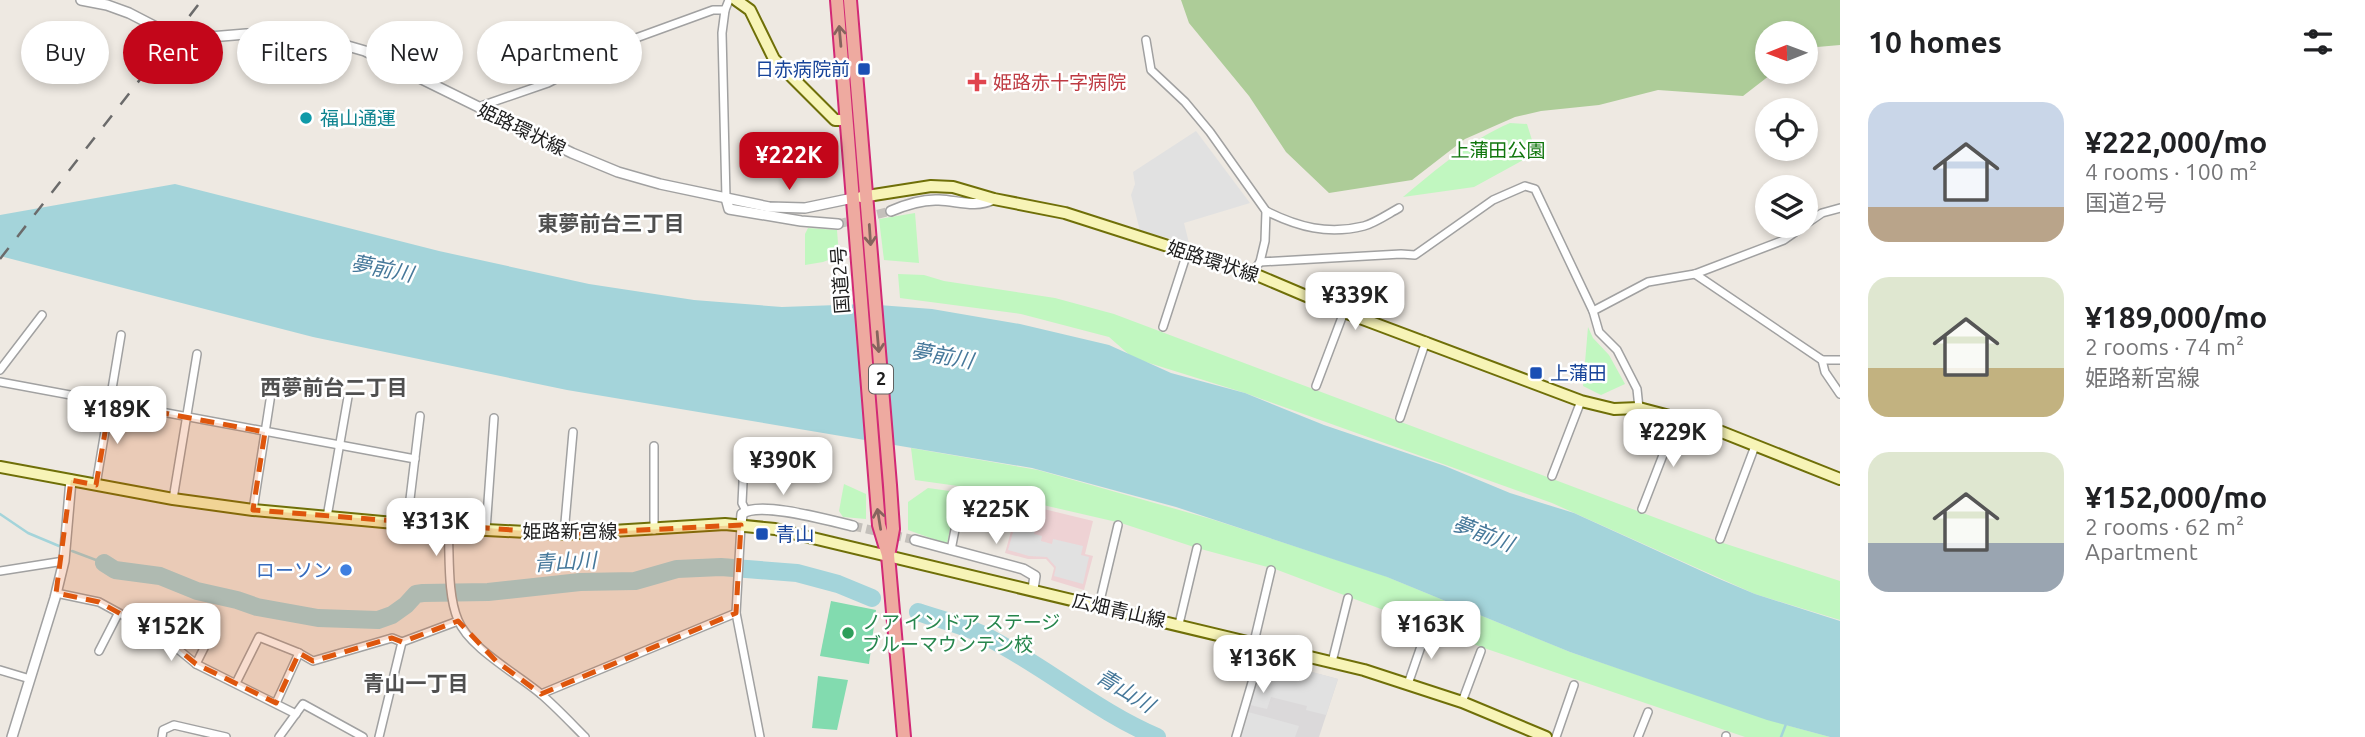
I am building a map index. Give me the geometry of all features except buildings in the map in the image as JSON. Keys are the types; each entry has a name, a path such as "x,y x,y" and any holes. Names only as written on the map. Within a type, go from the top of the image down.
{"highway":[{"name":"国道2号","path":"837,0 878,524 888,555 904,737"},
{"name":"国道2号","path":"850,0 890,485 893,529 888,555"}],"main road":[{"path":"736,0 750,10 774,59 835,120 847,120"},
{"name":"姫路環状線","path":"853,198 931,186 953,187 1065,213 1252,273 1344,312 1581,401 1614,409 1639,408 1704,425 1840,479"},
{"name":"姫路新宮線","path":"0,467 173,499 253,510 448,528 564,534 741,524 775,529 888,555"},
{"name":"広畑青山線","path":"888,555 1332,662 1462,702 1546,737"}],"street":[{"name":"姫路環状線","path":"84,0 120,10 160,29 180,35 210,37 281,34 347,45 383,58 572,153 618,172 660,184 769,206 805,208 853,198"},
{"path":"729,0 722,33 726,198 729,209 838,224"},
{"path":"478,108 548,83 636,38 713,10 725,10"},
{"path":"1146,40 1151,70 1185,102 1210,132 1266,211 1299,226 1325,231 1365,226 1398,208"},
{"path":"1260,262 1415,255 1493,200 1525,186 1535,189 1593,311 1599,332 1617,350 1637,388 1639,408"},
{"path":"891,211 914,202 938,199 983,204 994,198"},
{"path":"1818,216 1840,208"},
{"path":"1252,273 1260,262 1265,241 1266,211"},
{"path":"1593,311 1648,282 1695,274 1787,238"},
{"path":"1163,327 1187,253"},
{"path":"1695,274 1822,360 1840,360"},
{"path":"1316,386 1344,312"},
{"path":"0,370 43,315"},
{"path":"96,485 121,335"},
{"path":"1399,418 1426,341"},
{"path":"173,499 197,354"},
{"path":"1822,360 1825,372 1840,394"},
{"path":"253,510 273,381"},
{"path":"0,382 415,459"},
{"path":"327,517 348,397"},
{"path":"1552,476 1581,401"},
{"path":"407,524 420,416"},
{"path":"486,530 494,418"},
{"path":"1642,509 1677,419"},
{"path":"564,534 573,432"},
{"path":"654,446 654,530"},
{"path":"1720,539 1755,446"},
{"path":"744,462 742,503 746,511"},
{"path":"12,737 64,561 71,481"},
{"path":"951,550 961,499"},
{"path":"760,737 736,613 742,514 746,511 779,511 853,526"},
{"path":"1099,605 1118,525"},
{"path":"448,528 452,597 458,621 471,638 496,661 541,694 585,737"},
{"path":"915,540 1023,569 1035,576 1033,589"},
{"path":"1179,624 1197,548"},
{"path":"0,571 64,561"},
{"path":"1236,737 1259,644 1271,570"},
{"path":"56,593 99,602 163,637 196,664 296,714"},
{"path":"1332,662 1348,598"},
{"path":"541,694 736,613"},
{"path":"99,651 118,614"},
{"path":"236,683 259,637 299,653 313,662 392,638 402,642 458,621"},
{"path":"196,664 214,628"},
{"path":"1408,684 1427,629"},
{"path":"379,737 402,642"},
{"path":"1462,702 1482,651"},
{"path":"276,703 299,653"},
{"path":"0,670 30,679"},
{"path":"1556,737 1574,685"},
{"path":"279,737 303,704 363,737"},
{"path":"1638,737 1648,712"},
{"path":"162,737 163,730 174,725 226,737"}],"highlighted area":[{"path":"110,403 265,432 253,510 564,534 741,525 736,613 541,694 496,661 458,621 402,642 392,638 313,661 299,653 276,703 196,664 163,637 99,602 56,593 71,480 96,485"}],"shaded area":[{"path":"1196,131 1250,203 1184,223 1189,243 1140,231 1131,195 1135,184 1133,172"},
{"path":"1019,503 1093,521 1085,554 1093,556 1084,590 1051,580 1054,568 1046,559 1028,559 1005,553"},
{"path":"1021,504 1041,509 1034,534 1042,536 1041,541 1052,544 1053,539 1083,546 1081,555 1089,557 1083,584 1054,576 1056,567 1047,557 1029,556 1008,550"},
{"path":"1263,659 1338,679 1319,737 1241,737"},
{"path":"1263,659 1338,679 1326,715 1306,710 1307,706 1271,697 1267,709 1250,705"},
{"path":"1248,712 1299,726 1295,737 1241,737"}],"green space":[{"path":"1181,0 1840,0 1840,45 1818,47 1818,21 1755,21 1755,84 1758,84 1743,96 1658,90 1599,105 1541,111 1515,117 1465,139 1412,180 1329,193 1286,152 1249,96 1189,23"},
{"name":"上蒲田公園","path":"1510,123 1527,124 1536,153 1474,187 1403,197 1468,147"},
{"path":"915,213 919,263 884,260 879,219"},
{"path":"808,228 837,230 839,256 805,265 805,234"},
{"path":"898,274 924,275 944,281 1055,298 1114,314 1720,542 1840,581 1840,620 1755,594 1552,503 1245,393 1133,358 1109,337 1021,314 900,298"},
{"path":"1588,327 1593,338 1609,355 1625,384 1601,395 1583,386"},
{"path":"911,448 1038,470 1211,519 1380,574 1570,652 1786,725 1830,737 1745,737 1484,648 1275,569 1197,548 1121,523 965,487 915,480"},
{"path":"844,484 866,494 866,519 843,517 839,511"},
{"path":"928,488 957,492 947,544 908,530 908,502"},
{"name":"ノア インドア ステージ ブルーマウンテン校","path":"831,601 876,610 869,664 820,656"},
{"name":"ノア インドア ステージ ブルーマウンテン校","path":"818,676 848,680 837,730 812,728"}],"water":[{"name":"夢前川","path":"175,184 439,251 589,284 694,300 782,307 865,304 932,309 1020,324 1109,345 1171,373 1245,393 1324,425 1445,466 1510,493 1574,513 1755,594 1840,621 1840,737 1830,737 1767,720 1570,652 1387,577 1176,507 1032,468 567,390 313,337 0,256 0,215"}],"waterway":[{"path":"0,514 28,533 59,546"},
{"path":"72,551 104,563"},
{"name":"青山川","path":"104,563 115,570 160,576 197,591 257,607 318,618 378,620 392,615 416,594 423,593 488,592 580,582 635,581 677,569 721,567 797,573 838,584 872,598"},
{"name":"青山川","path":"918,612 989,638 1093,703 1157,737"},
{"path":"1781,737 1786,724"}],"tunnel":[{"path":"838,224 891,211"},
{"path":"853,526 915,540"}],"railway":[{"path":"0,259 202,0"}],"place":[{"name":"日赤病院前","path":"864,69"},
{"name":"姫路赤十字病院","path":"977,82"},
{"name":"福山通運","path":"306,118"},
{"name":"上蒲田","path":"1536,373"},
{"name":"青山","path":"762,534"},
{"name":"ローソン","path":"346,570"},
{"name":"ノア インドア ステージ ブルーマウンテン校","path":"848,633"}],"district":[{"name":"東夢前台三丁目","path":"611,224"},
{"name":"西夢前台二丁目","path":"334,388"},
{"name":"青山一丁目","path":"416,684"}]}
